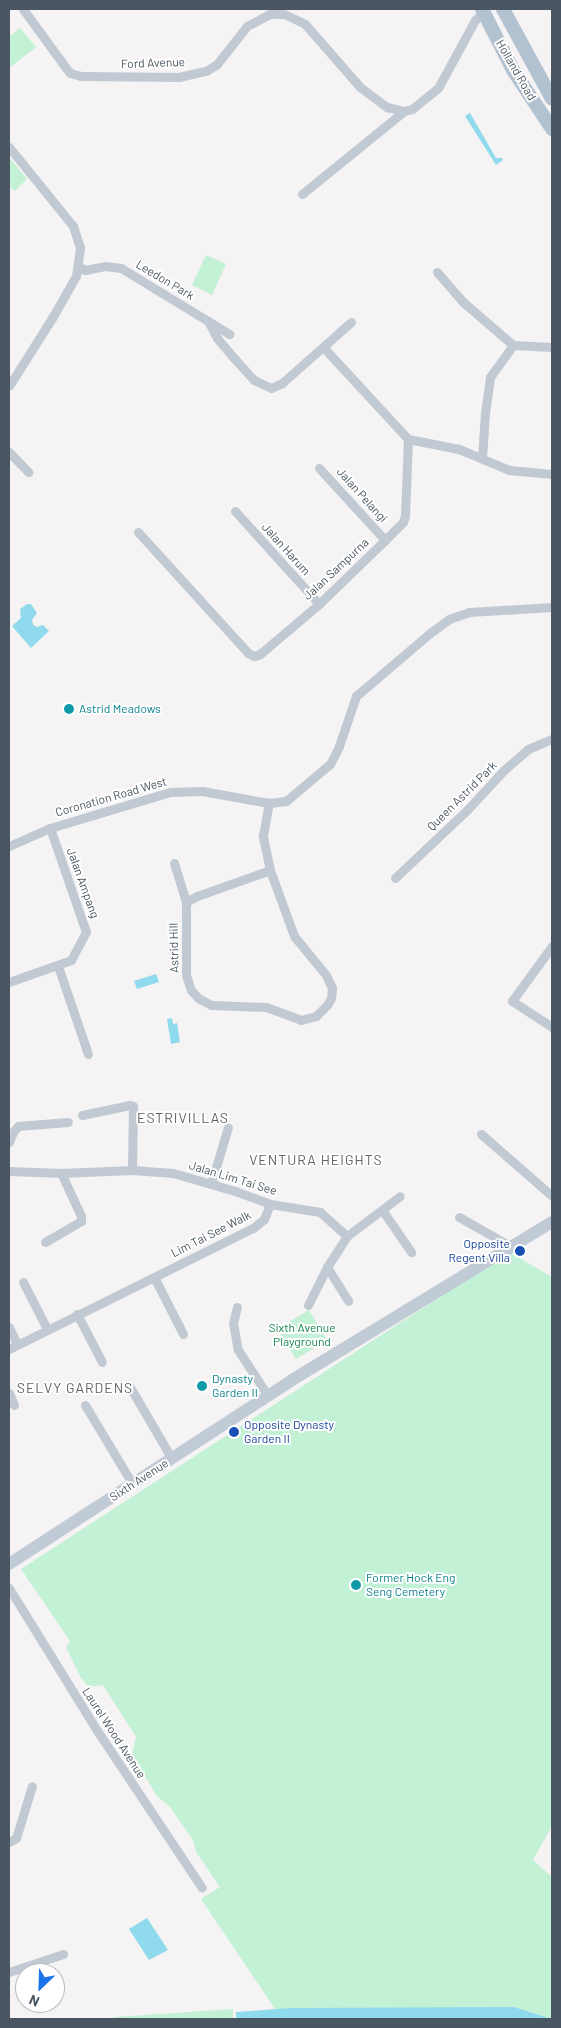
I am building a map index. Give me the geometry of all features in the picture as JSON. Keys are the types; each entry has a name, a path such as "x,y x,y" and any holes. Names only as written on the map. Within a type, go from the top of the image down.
{"main road":[{"name":"Holland Road","path":"503,9 551,95"},
{"name":"Holland Road","path":"483,11 513,70 552,129"},
{"name":"Sixth Avenue","path":"9,1564 268,1396 512,1247 550,1227"}],"street":[{"name":"Ford Avenue","path":"23,9 70,73 91,76 168,78 206,71 217,64 247,26 270,14 284,14 304,24 360,87 387,108 404,111"},
{"path":"302,194 404,111 412,109 438,88 475,20 483,11"},
{"path":"9,147 73,226 80,248 76,276 9,386"},
{"name":"Leedon Park","path":"78,266 85,270 105,266 121,268 229,334"},
{"path":"437,272 463,302 513,345 552,347"},
{"name":"Leedon Park","path":"208,321 217,338 254,380 271,388 277,387 324,347"},
{"path":"351,322 324,347 408,439 459,449 509,470 552,474"},
{"path":"482,458 484,420 490,377 513,345"},
{"name":"Jalan Sampurna","path":"138,532 254,656 260,654 319,604 403,522 405,516 408,439"},
{"path":"9,452 28,472"},
{"name":"Jalan Pelangi","path":"320,468 385,540"},
{"name":"Jalan Harum","path":"235,511 319,604"},
{"name":"Coronation Road West","path":"9,846 50,828 170,792 202,791 269,803 286,801 324,770 339,746 356,696 449,619 469,612 552,607"},
{"name":"Queen Astrid Park","path":"395,878 467,810 504,770 528,749 552,739"},
{"name":"Astrid Hill","path":"186,902 186,975 191,990 198,998 211,1005 257,1005 293,1018 310,1019 323,1012 331,998 332,988 326,975 294,936 270,870 263,836 269,803"},
{"name":"Jalan Ampang","path":"9,982 71,960 76,955 86,929 50,828"},
{"path":"174,863 186,902 197,896 270,870"},
{"path":"552,946 512,1000 552,1028"},
{"path":"58,966 88,1054"},
{"path":"82,1115 130,1105 133,1106 132,1170"},
{"path":"9,1142 18,1126 68,1122"},
{"path":"212,1184 228,1127"},
{"path":"481,1134 552,1196"},
{"name":"Jalan Lim Tai See","path":"9,1171 132,1170 173,1173 270,1204 320,1212 347,1236"},
{"path":"45,1242 80,1221 81,1216 60,1172"},
{"path":"308,1305 327,1268 347,1236 383,1211 400,1196"},
{"name":"Lim Tai See Walk","path":"13,1346 253,1228 264,1219 270,1204"},
{"path":"383,1211 411,1252"},
{"path":"460,1217 512,1247"},
{"path":"327,1268 348,1301"},
{"path":"154,1277 183,1334"},
{"path":"23,1282 47,1329"},
{"path":"237,1307 233,1324 238,1350 268,1396"},
{"path":"77,1314 102,1362"},
{"path":"9,1327 13,1346"},
{"path":"130,1387 172,1459"},
{"path":"9,1393 14,1405"},
{"path":"85,1405 133,1485"},
{"name":"Laurel Wood Avenue","path":"9,1588 98,1732 202,1888"},
{"path":"9,1842 16,1838 32,1786"},
{"path":"9,1972 64,1954"}],"green space":[{"path":"20,28 36,47 9,68 9,37"},
{"path":"9,157 27,179 15,191 9,186"},
{"path":"206,255 226,264 212,295 192,285"},
{"path":"509,1252 552,1277 552,1826 533,1860 552,1877 552,2019 514,2007 392,2019 332,2008 275,2009 201,1899 220,1887 196,1852 193,1840 170,1807 157,1796 132,1755 136,1737 103,1685 89,1687 81,1678 66,1647 70,1641 21,1569"},
{"name":"Sixth Avenue Playground","path":"309,1310 327,1340 296,1359 277,1329"},
{"path":"233,2009 233,2019 109,2019 115,2017"}],"water":[{"path":"470,113 496,158 502,158 503,160 496,165 465,116"},
{"path":"27,604 31,604 37,613 32,620 33,625 37,627 43,625 49,631 31,648 12,626 21,618 20,609"},
{"path":"156,974 159,982 137,989 134,981"},
{"path":"172,1018 173,1024 177,1023 180,1042 171,1044 167,1019"},
{"path":"147,1918 168,1950 149,1960 129,1929"},
{"path":"514,2007 552,2019 236,2019 236,2012 290,2008"}],"place":[{"name":"Astrid Meadows","path":"69,709"},
{"name":"Opposite Regent Villa","path":"520,1251"},
{"name":"Dynasty Garden II","path":"202,1386"},
{"name":"Opposite Dynasty Garden II","path":"234,1432"},
{"name":"Former Hock Eng Seng Cemetery","path":"356,1585"}],"district":[{"name":"ESTRIVILLAS","path":"183,1118"},
{"name":"VENTURA HEIGHTS","path":"316,1160"},
{"name":"SELVY GARDENS","path":"75,1388"}]}
